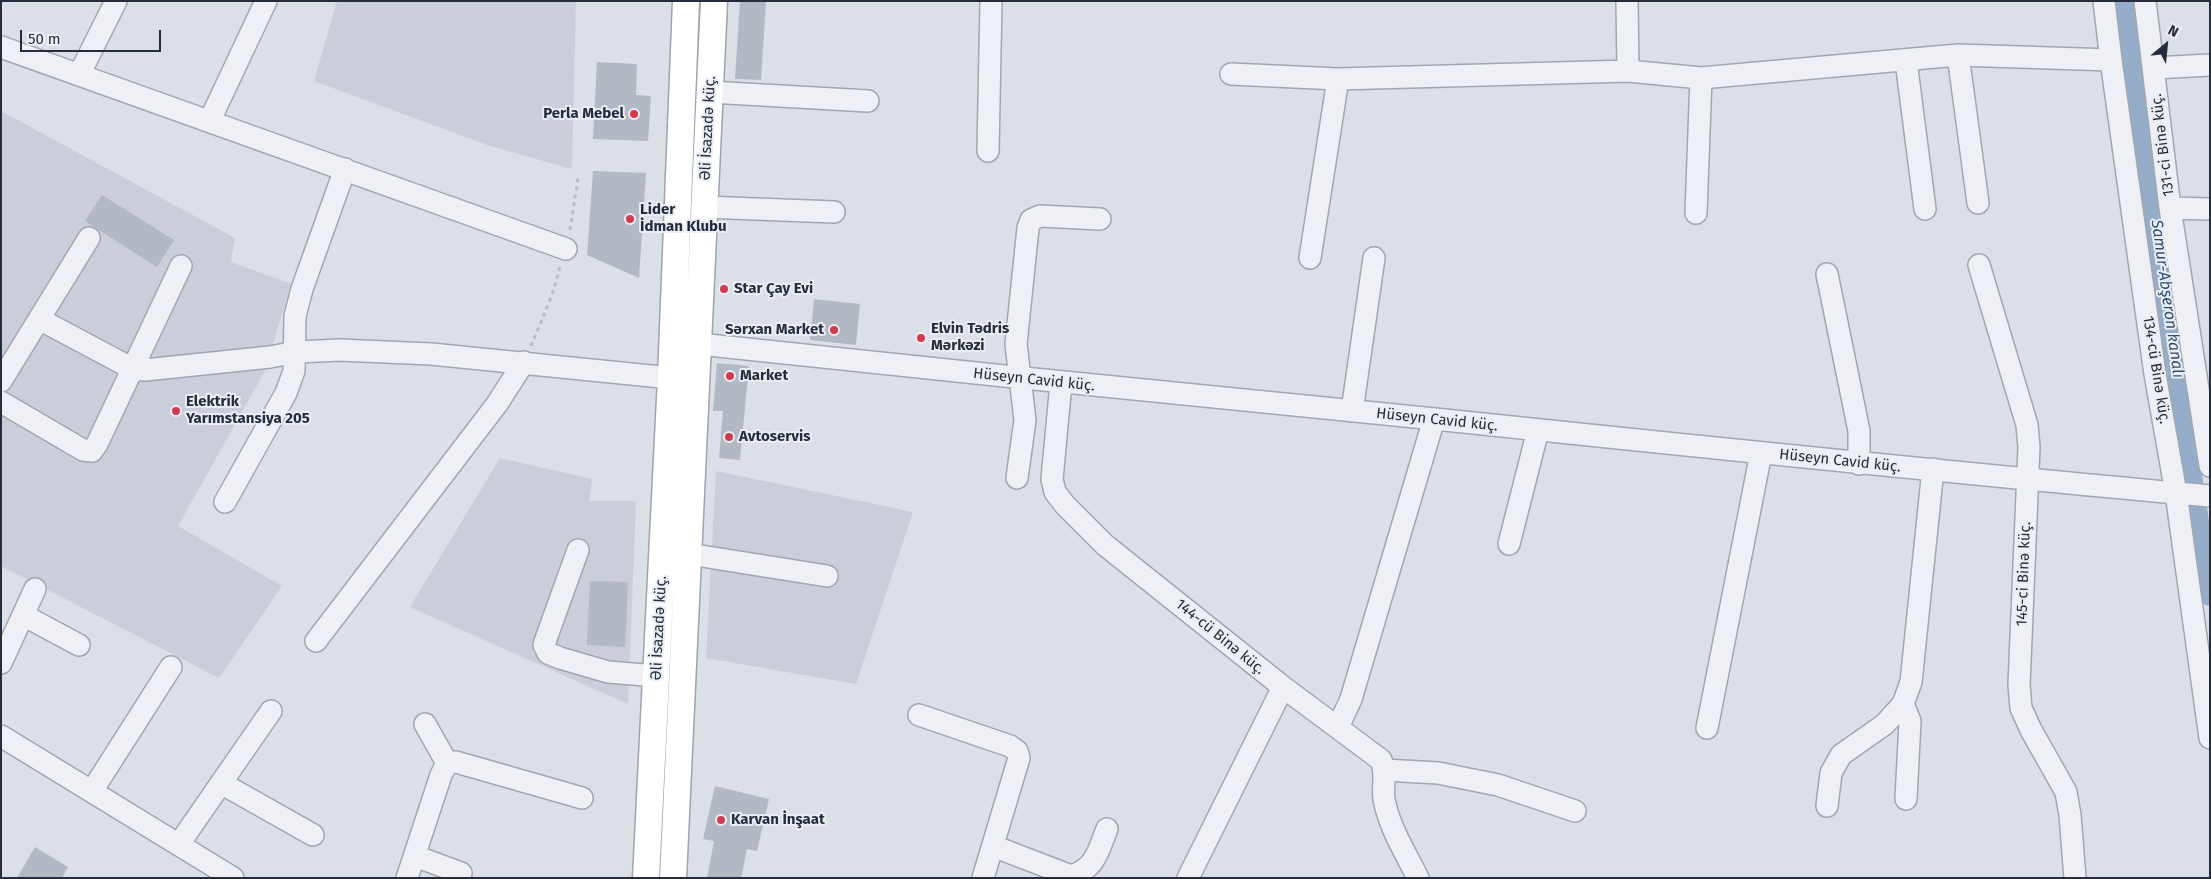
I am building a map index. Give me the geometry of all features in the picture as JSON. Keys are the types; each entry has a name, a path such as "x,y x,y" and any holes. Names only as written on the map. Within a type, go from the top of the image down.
{"main road":[{"name":"Əli İsazadə küç.","path":"646,878 671,378 686,1"},
{"name":"Əli İsazadə küç.","path":"673,878 690,554 714,1"},
{"path":"672,342 699,344"},
{"path":"671,378 697,380"}],"street":[{"path":"79,75 116,1"},
{"path":"210,120 266,1"},
{"path":"988,151 991,1"},
{"path":"1627,1 1628,71"},
{"name":"134-cü Binə küç.","path":"2104,1 2155,374 2176,493 2210,738"},
{"name":"131-ci Binə küç.","path":"2145,1 2170,208 2201,355 2210,466"},
{"path":"1,47 210,120 566,249"},
{"path":"1958,55 1978,203"},
{"path":"1231,74 1338,79 1628,71 1701,78 1958,55 2111,60"},
{"path":"1906,61 1925,209"},
{"path":"2154,68 2210,65"},
{"path":"1696,213 1701,78"},
{"path":"1310,258 1338,79"},
{"path":"710,92 868,101"},
{"path":"226,502 286,393 294,371 296,352 295,316 302,289 345,169"},
{"path":"704,207 834,212"},
{"path":"2170,208 2210,209"},
{"path":"1017,478 1025,420 1016,344 1028,228 1031,220 1040,216 1100,219"},
{"path":"1,381 89,238"},
{"path":"1352,411 1374,258"},
{"name":"145-ci Binə küç.","path":"1979,265 2027,426 2029,447 2019,685 2021,708 2031,730 2066,792 2070,815 2075,878"},
{"path":"1,402 83,450 92,451 181,266"},
{"path":"1827,274 1859,431 1859,464"},
{"path":"39,319 132,369 145,370 296,352 340,350 524,362 671,378"},
{"name":"Hüseyn Cavid küç.","path":"699,344 1020,379 1434,419 1859,464 1933,469 2210,496"},
{"path":"316,641 497,404 524,362"},
{"name":"144-cü Binə küç.","path":"1061,383 1052,479 1055,492 1065,505 1105,545 1282,687 1372,752 1381,760 1385,770"},
{"path":"1338,727 1351,699 1434,419"},
{"path":"1509,544 1538,430"},
{"path":"1707,728 1761,453"},
{"path":"1827,806 1832,773 1841,756 1885,724 1903,704 1911,682 1933,469"},
{"path":"578,550 544,646 548,653 608,672 657,676"},
{"path":"690,554 827,576"},
{"path":"1,663 35,589"},
{"path":"23,615 79,645"},
{"path":"92,791 171,667"},
{"path":"1188,878 1282,687"},
{"path":"1903,704 1910,721 1906,799"},
{"path":"179,844 271,711"},
{"path":"920,715 1010,746 1017,751 1019,758 983,878"},
{"path":"425,724 447,763"},
{"path":"1,736 234,878"},
{"path":"447,763 456,762 582,798"},
{"path":"407,878 441,775 447,763"},
{"path":"1418,878 1394,831 1384,797 1385,770 1438,773 1498,785 1575,811"},
{"path":"221,783 313,835"},
{"path":"993,846 1072,876 1082,873 1092,866 1107,829"},
{"path":"415,856 460,874"}],"path":[{"path":"524,362 552,295 566,249 572,223 578,178"}],"shaded area":[{"path":"337,1 576,1 572,169 490,146 314,81"},
{"name":"Elektrik Yarımstansiya 205","path":"1,111 235,238 231,262 291,284 265,371 178,526 282,586 219,678 1,566"},
{"path":"500,458 592,479 589,501 636,501 628,704 410,607"},
{"path":"716,471 913,512 856,684 706,658"}],"building":[{"path":"740,1 766,1 761,80 735,79"},
{"path":"597,62 637,64 636,95 651,96 648,141 593,139"},
{"path":"593,171 646,173 639,278 587,255"},
{"path":"102,195 174,240 157,267 85,221"},
{"path":"814,299 860,304 856,345 810,340"},
{"path":"717,363 749,366 740,460 719,458 723,411 713,411"},
{"path":"590,581 628,582 625,647 587,645"},
{"path":"715,786 769,799 757,851 747,849 741,878 707,878 714,841 703,839"},
{"path":"35,847 68,867 62,878 17,878"}],"waterway":[{"name":"Samur-Abşeron kanalı","path":"2125,1 2136,97 2210,596"}],"place":[{"name":"Perla Mebel","path":"634,114"},
{"name":"Lider İdman Klubu","path":"630,219"},
{"name":"Star Çay Evi","path":"724,289"},
{"name":"Sərxan Market","path":"834,330"},
{"name":"Elvin Tədris Mərkəzi","path":"921,338"},
{"name":"Market","path":"730,376"},
{"name":"Elektrik Yarımstansiya 205","path":"176,411"},
{"name":"Avtoservis","path":"729,437"},
{"name":"Karvan İnşaat","path":"721,820"}]}
